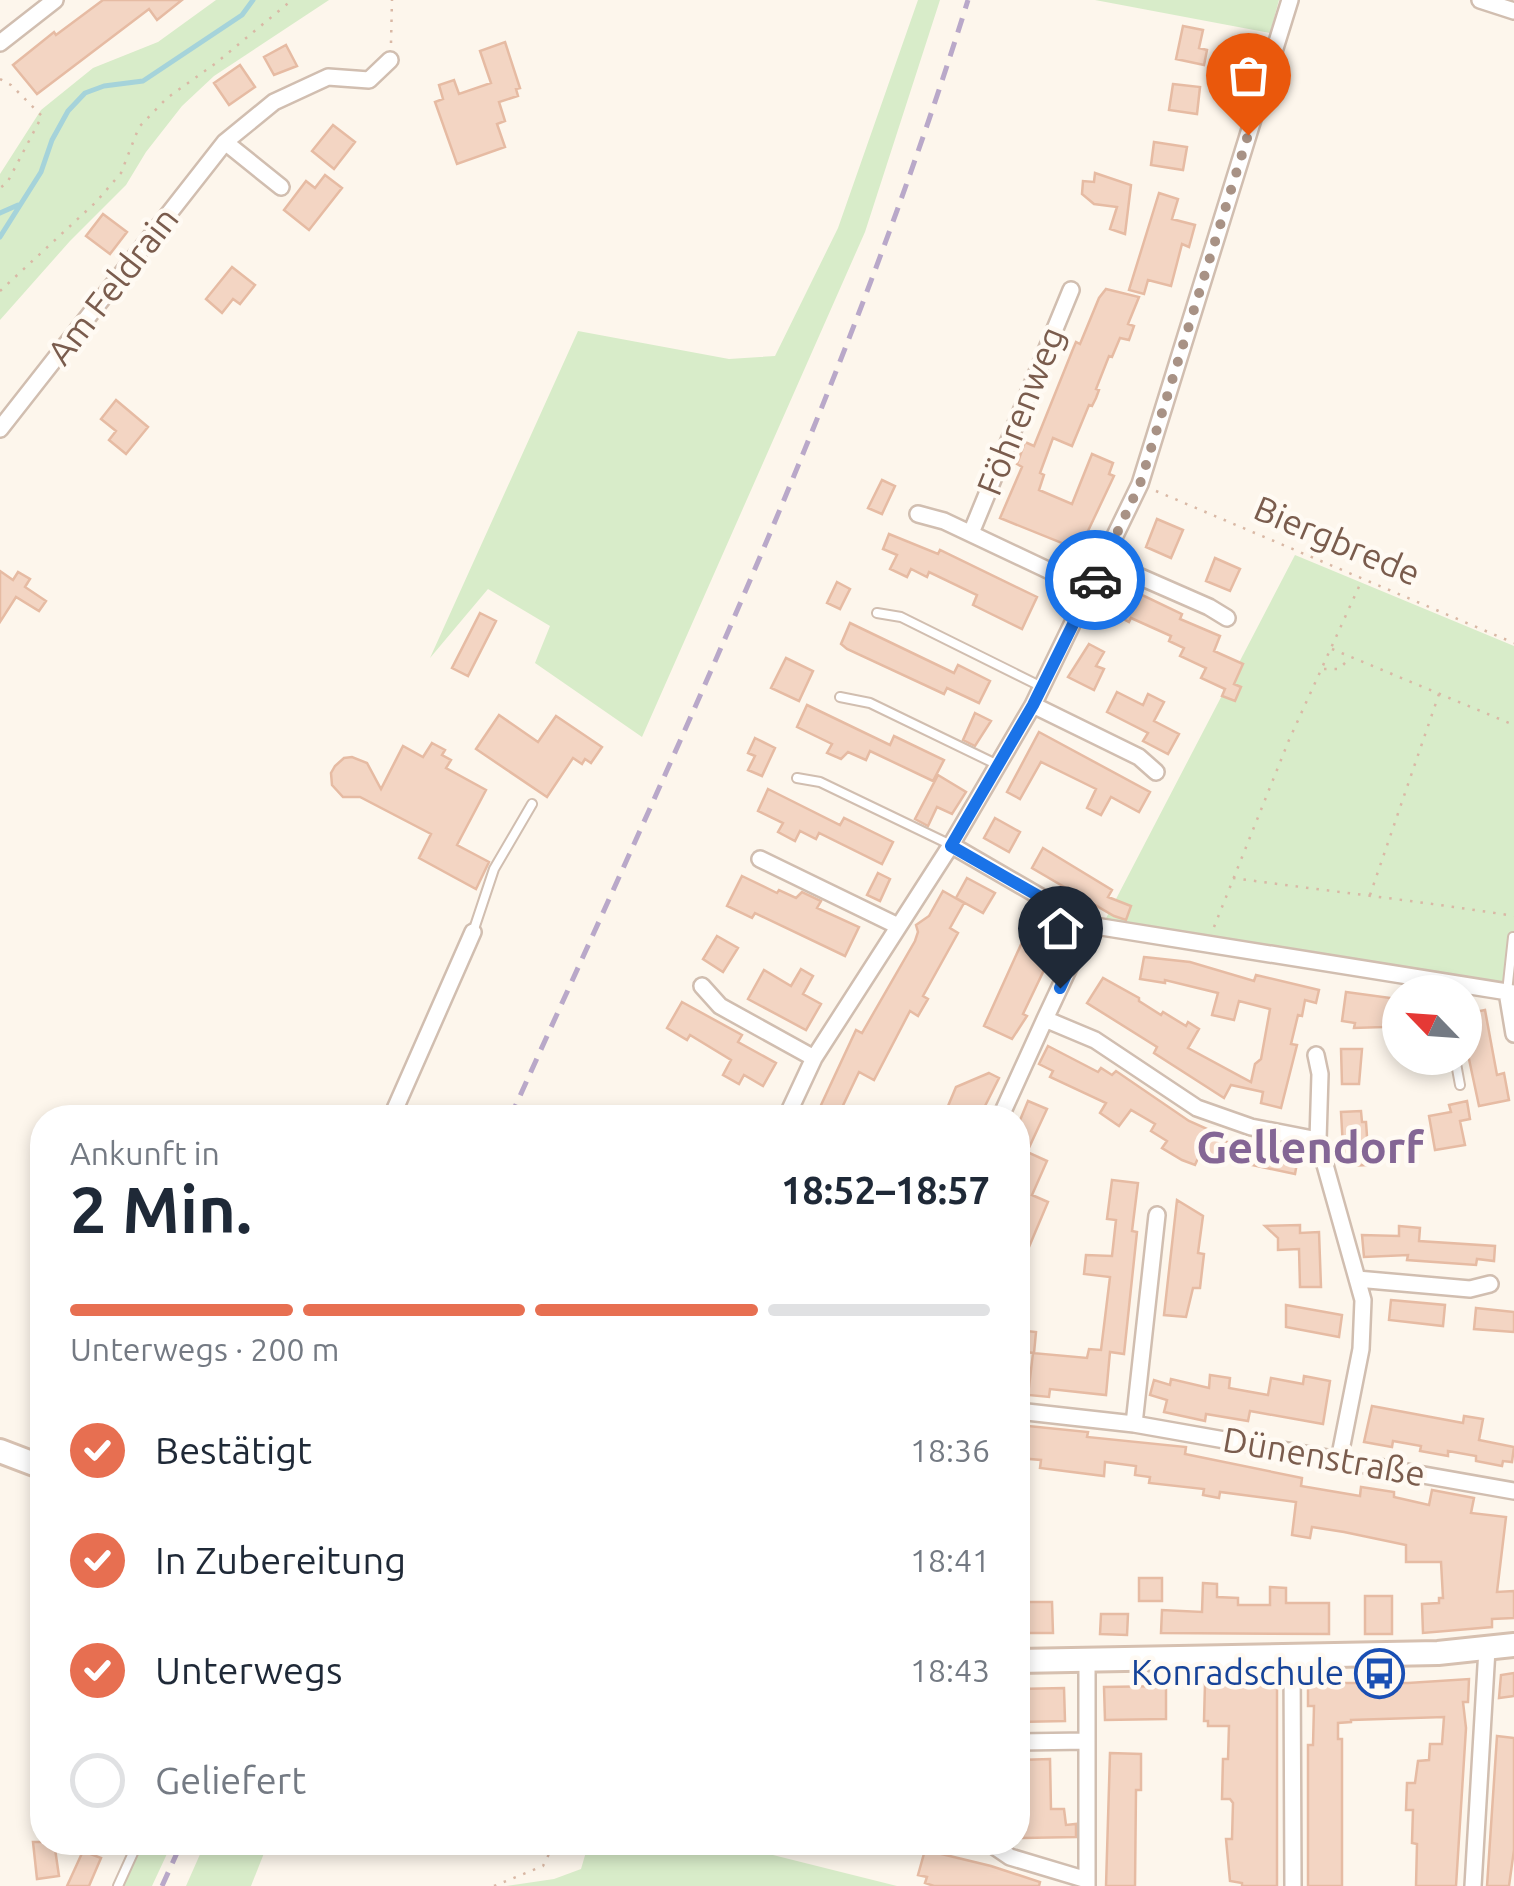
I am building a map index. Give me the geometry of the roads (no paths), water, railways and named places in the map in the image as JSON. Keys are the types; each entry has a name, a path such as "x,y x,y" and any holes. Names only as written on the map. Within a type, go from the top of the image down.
{"main road":[{"path":"0,1451 30,1462"},
{"path":"1030,1660 1292,1656 1514,1645"}],"street":[{"path":"0,43 55,0"},
{"path":"792,1105 814,1058 951,846 1033,705 1140,484 1290,0"},
{"path":"1480,0 1514,11"},
{"name":"Am Feldrain","path":"0,429 225,142 274,102 328,77 368,80 390,60"},
{"path":"225,142 281,187"},
{"name":"Föhrenweg","path":"971,533 1072,290"},
{"name":"Föhrenweg","path":"918,514 944,520 1090,590"},
{"path":"1104,561 1209,606 1227,618"},
{"path":"1033,705 1140,757 1156,772"},
{"path":"951,846 1089,925 1382,976"},
{"path":"760,860 898,926"},
{"path":"1006,1105 1089,925"},
{"path":"397,1105 473,932"},
{"path":"702,986 720,1006 814,1058"},
{"path":"1482,990 1511,992 1514,1034"},
{"path":"1046,1019 1095,1040 1197,1108 1251,1126 1318,1140"},
{"path":"1316,1055 1320,1074 1318,1140 1363,1300 1361,1349 1339,1460"},
{"path":"1134,1424 1157,1214"},
{"path":"1357,1279 1470,1289 1490,1284"},
{"name":"Dünenstraße","path":"1030,1412 1134,1424 1514,1491"},
{"path":"1472,1886 1487,1649"},
{"path":"1292,1656 1292,1886"},
{"path":"1007,1855 1087,1883 1087,1659"},
{"path":"1030,1742 1087,1741"}],"lane":[{"path":"878,613 901,617 1042,687"},
{"path":"840,697 870,703 998,765"},
{"path":"796,778 820,782 951,846"},
{"path":"473,932 494,869 532,804"},
{"path":"1511,992 1513,937"},
{"path":"1458,1075 1460,1085"},
{"path":"118,1886 132,1855"}],"waterway":[{"path":"0,237 41,172 68,111 85,93 104,86 143,81 242,15 253,0"},
{"path":"0,213 18,205"}],"railway":[{"path":"516,1105 696,704 814,426 921,144 968,0"},
{"path":"162,1886 176,1855"}],"place":[{"name":"Konradschule","path":"1379,1673"}],"district":[{"name":"Gellendorf","path":"1310,1147"}]}
